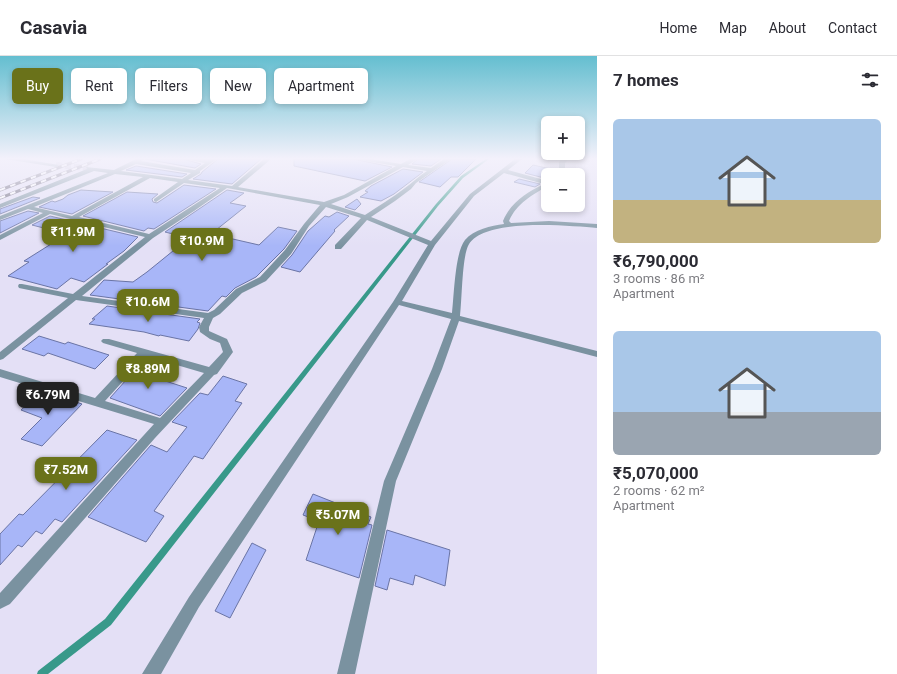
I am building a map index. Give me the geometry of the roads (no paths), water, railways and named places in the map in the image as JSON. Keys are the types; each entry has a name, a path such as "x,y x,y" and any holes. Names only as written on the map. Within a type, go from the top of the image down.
{"street":[{"path":"0,206 45,188"},
{"path":"0,218 75,188"},
{"path":"73,218 128,188"},
{"path":"156,200 174,188"},
{"path":"0,357 150,236 229,188 325,204 366,217 432,244"},
{"path":"22,286 74,297 209,316 217,312 239,290 263,279 288,252 306,225 325,204 362,188"},
{"path":"338,247 366,217 409,188"},
{"path":"151,674 194,602 397,302 432,244 472,195 482,188"},
{"path":"509,225 506,221 508,215 524,198 538,188"},
{"path":"27,207 48,214 73,218 150,236"},
{"path":"0,238 48,214"},
{"path":"346,674 390,481 437,370 456,316 464,246 469,239 489,228 509,225 557,224 597,226"},
{"path":"397,302 456,316 597,354"},
{"path":"0,601 5,598 26,576 163,422 213,372 228,352 224,341 213,337 206,332 204,327 209,316"},
{"path":"106,341 213,372"},
{"path":"97,403 144,352"},
{"path":"0,373 163,422"}],"waterway":[{"path":"41,674 108,622 437,205 452,188"}],"railway":[{"path":"0,190 6,188"},
{"path":"0,198 26,188"}]}
